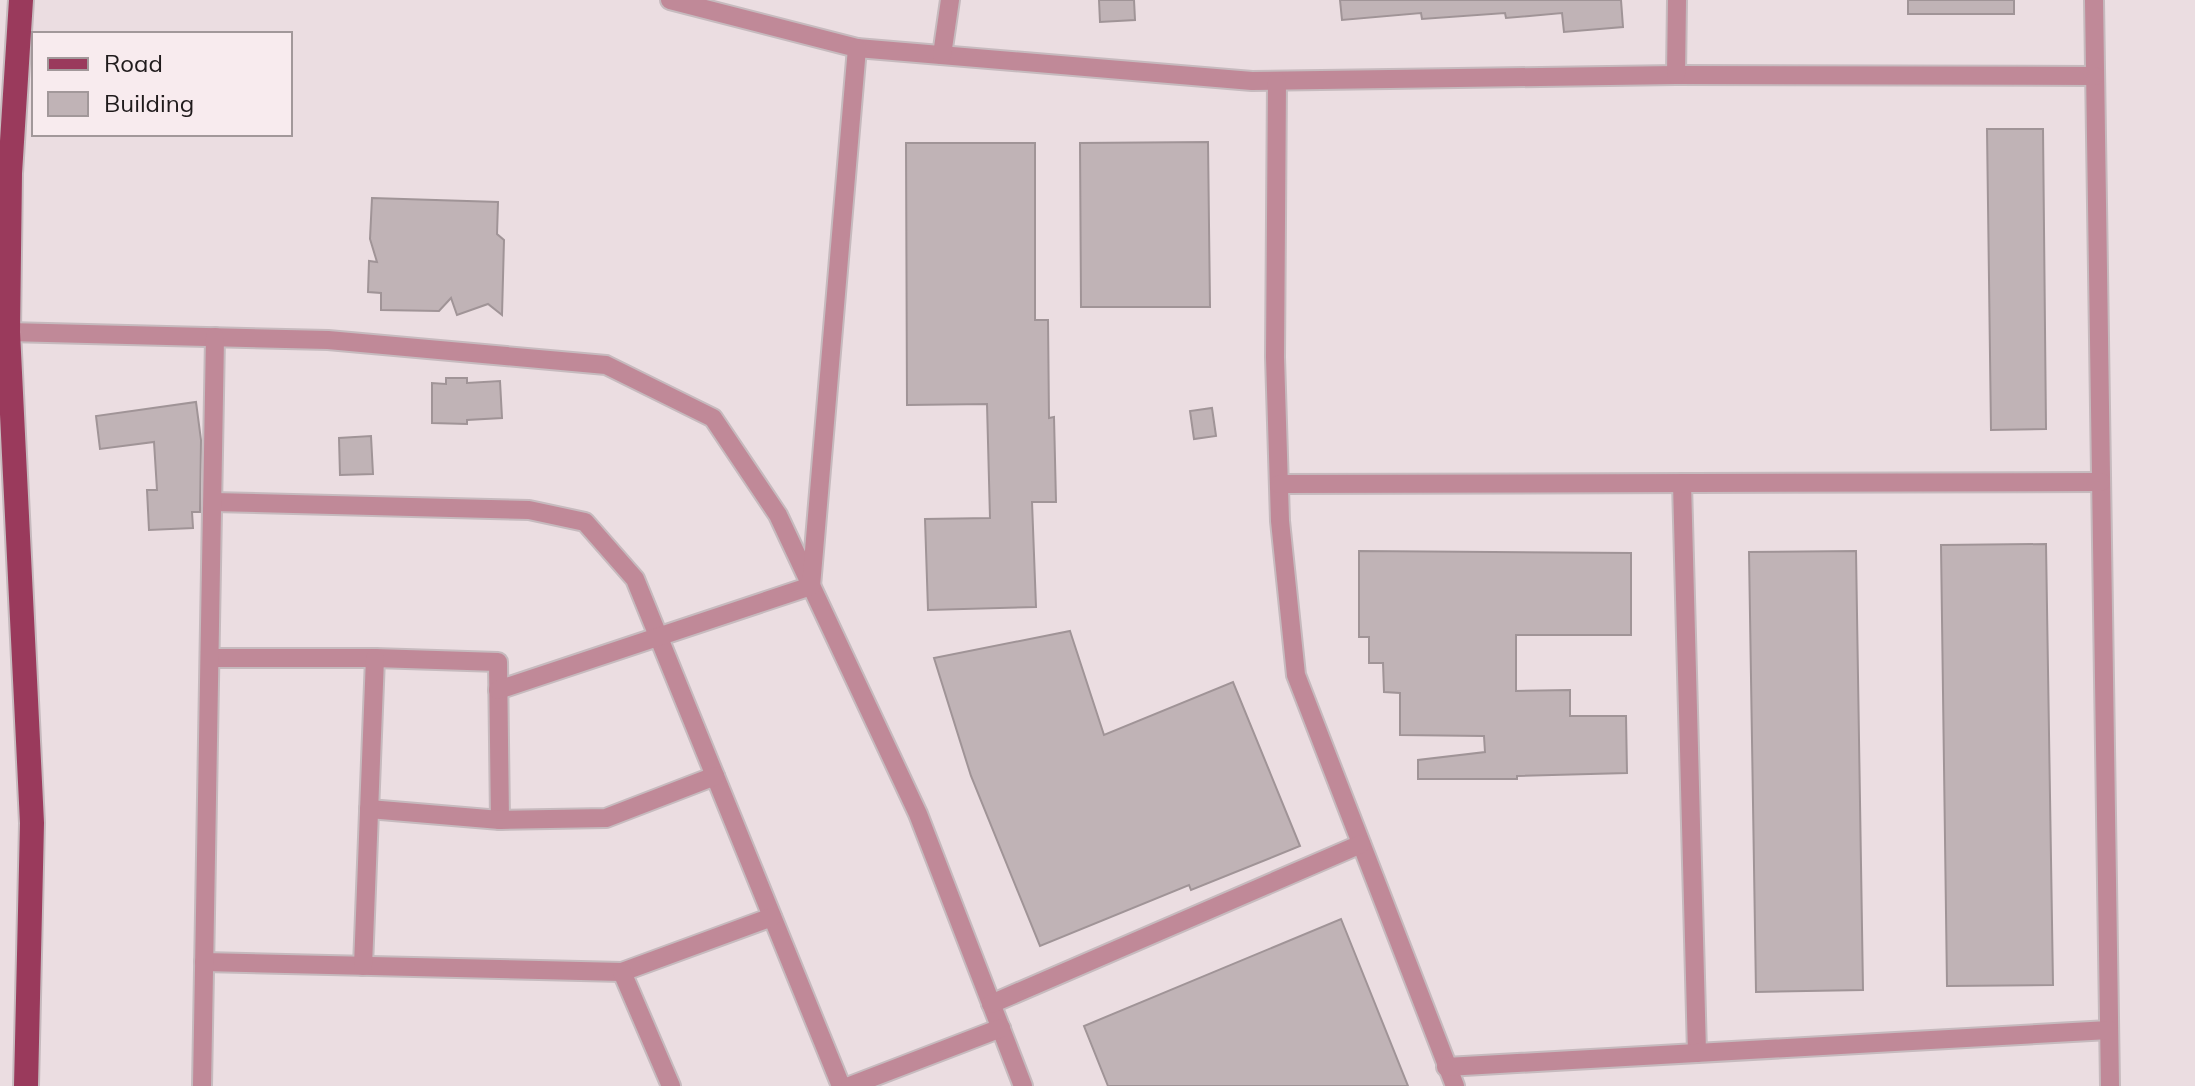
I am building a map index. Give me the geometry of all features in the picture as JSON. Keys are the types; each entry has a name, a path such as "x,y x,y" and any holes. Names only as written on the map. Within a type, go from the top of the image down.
{"main road":[{"path":"21,0 10,173 8,332 32,823 26,1086"}],"street":[{"path":"670,0 857,48 1252,81 1676,75 2095,76"},
{"path":"942,55 950,0"},
{"path":"1676,75 1677,0"},
{"path":"2094,0 2110,1086"},
{"path":"811,586 857,48"},
{"path":"1277,81 1275,357 1280,521 1296,675 1455,1086"},
{"path":"8,332 328,340 606,365 713,418 778,515 918,814 1023,1086"},
{"path":"202,1086 215,337"},
{"path":"1279,484 2101,482"},
{"path":"1682,483 1697,1053"},
{"path":"213,502 529,510 585,522 635,579 841,1086"},
{"path":"498,690 811,586"},
{"path":"210,658 498,662 500,820"},
{"path":"363,966 375,658"},
{"path":"369,809 500,820 606,818 715,776"},
{"path":"991,1004 1361,844"},
{"path":"204,962 622,972 772,917"},
{"path":"622,972 671,1086"},
{"path":"850,1086 1001,1028"},
{"path":"1446,1067 2109,1030"}],"building":[{"path":"1099,0 1134,0 1135,20 1100,22"},
{"path":"1340,0 1621,0 1623,27 1564,32 1562,13 1506,18 1505,13 1422,19 1421,13 1342,20"},
{"path":"1908,0 2014,0 2014,14 1908,14"},
{"path":"1987,129 2043,129 2046,429 1991,430"},
{"path":"1208,142 1210,307 1081,307 1080,143"},
{"path":"906,143 1035,143 1035,320 1048,320 1049,418 1054,417 1056,502 1032,502 1036,607 928,610 925,519 990,518 987,404 907,405"},
{"path":"372,198 498,202 497,234 504,240 502,315 488,304 457,315 451,298 439,311 381,310 381,293 368,292 369,261 377,262 370,239"},
{"path":"446,378 467,378 467,383 500,381 502,418 467,420 467,424 432,423 432,383 446,384"},
{"path":"196,402 201,440 200,512 192,512 193,528 149,530 147,490 157,490 154,442 100,449 96,416"},
{"path":"1212,408 1216,436 1194,439 1190,411"},
{"path":"371,436 373,474 340,475 339,438"},
{"path":"2046,544 2053,985 1947,986 1941,545"},
{"path":"1359,551 1631,553 1631,635 1516,635 1516,691 1570,690 1570,716 1626,716 1627,773 1517,776 1517,779 1418,779 1418,760 1485,752 1484,736 1400,735 1400,693 1384,692 1383,663 1369,663 1369,637 1359,637"},
{"path":"1856,551 1863,990 1756,992 1749,552"},
{"path":"1070,631 1104,735 1233,682 1300,846 1191,890 1189,885 1040,946 971,776 934,658"},
{"path":"1341,919 1408,1086 1108,1086 1084,1026"}]}
